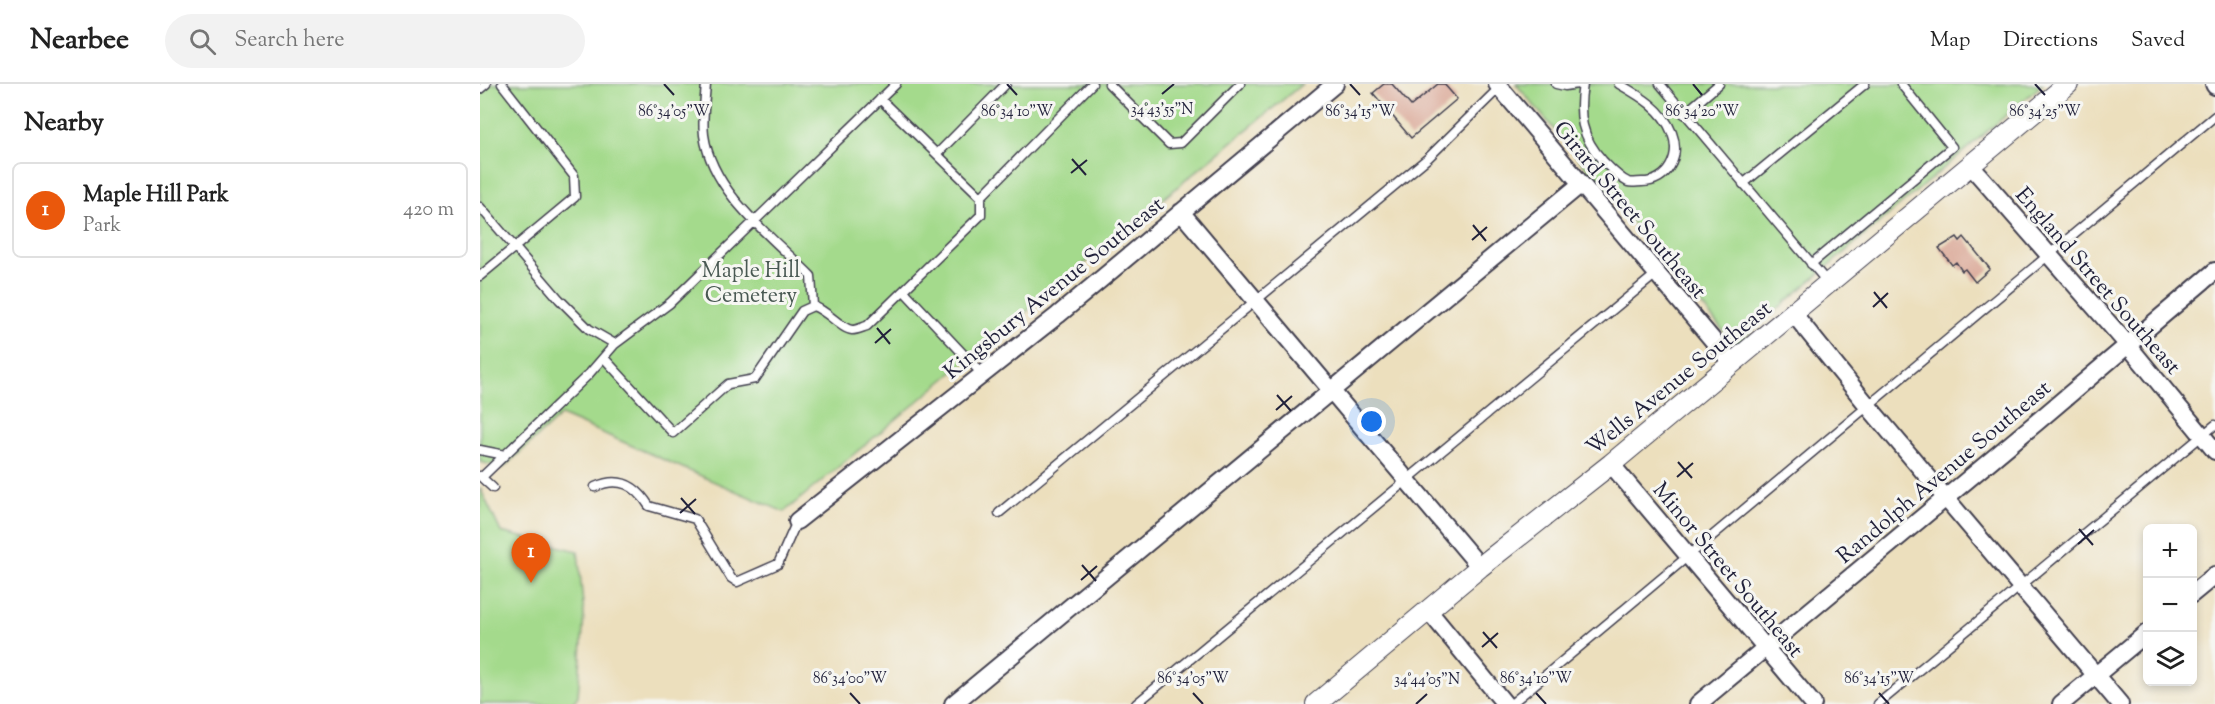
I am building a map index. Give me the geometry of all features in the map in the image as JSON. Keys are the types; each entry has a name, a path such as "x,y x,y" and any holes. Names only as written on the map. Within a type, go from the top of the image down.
{"street":[{"name":"Kingsbury Avenue Southeast","path":"797,521 1058,315 1335,84"},
{"name":"Wells Avenue Southeast","path":"1316,704 1480,567 1611,464 2068,84"},
{"name":"Girard Street Southeast","path":"1498,86 1732,363"},
{"name":"England Street Southeast","path":"1971,166 2127,344 2208,430 2215,451"},
{"path":"953,704 1581,184"},
{"path":"1181,212 1480,567"},
{"name":"Randolph Avenue Southeast","path":"1698,704 2215,271"},
{"path":"1793,313 1868,406 2120,704"},
{"name":"Minor Street Southeast","path":"1611,464 1813,704"},
{"path":"2197,591 2215,575"},
{"path":"1428,610 1505,704"},
{"path":"2061,704 2143,636"}],"lane":[{"path":"480,89 486,84"},
{"path":"480,276 575,197 574,176 502,84"},
{"path":"706,84 704,135 716,171 733,198 811,276 813,306"},
{"path":"494,488 481,477 604,358 615,344 670,303 896,84"},
{"path":"937,154 1006,84"},
{"path":"604,358 673,433 728,384 755,379 802,311 813,306 825,310 837,323 852,330 867,326 981,215 981,197 1092,84"},
{"path":"1109,84 1169,144 1181,143 1240,84"},
{"path":"1556,84 1565,86 1578,84"},
{"path":"1583,84 1580,119 1595,152 1611,170 1629,182 1648,182 1663,176 1673,163 1675,145 1672,132 1660,113 1647,101 1619,84"},
{"path":"1660,84 1828,284"},
{"path":"1684,114 1719,84"},
{"path":"1743,184 1865,84"},
{"path":"1811,264 1952,147 1900,84"},
{"path":"999,513 1428,158 1498,86"},
{"path":"880,99 981,197"},
{"path":"1511,704 2215,116"},
{"path":"480,207 559,299 589,329 615,344"},
{"path":"1136,704 1656,274"},
{"path":"904,291 982,375"},
{"path":"1878,704 2208,430"},
{"path":"480,450 505,455"},
{"path":"596,487 604,483 625,483 641,494 649,506 695,519 731,578 737,582 778,564 797,521"}],"green space":[{"name":"Maple Hill Cemetery","path":"480,84 1302,84 784,512 561,415 503,468 480,462"},
{"path":"1516,84 2043,84 1735,345"},
{"path":"480,488 501,532 578,551 584,615 578,696 572,704 480,704"}],"building":[{"path":"1384,84 1392,84 1411,106 1438,84 1444,84 1457,99 1411,138 1373,93"},
{"path":"1957,237 1960,241 1964,237 1990,269 1975,282 1965,269 1962,271 1956,262 1952,265 1939,248"}],"place":[{"name":"Maple Hill Park","path":"531,583"}]}
